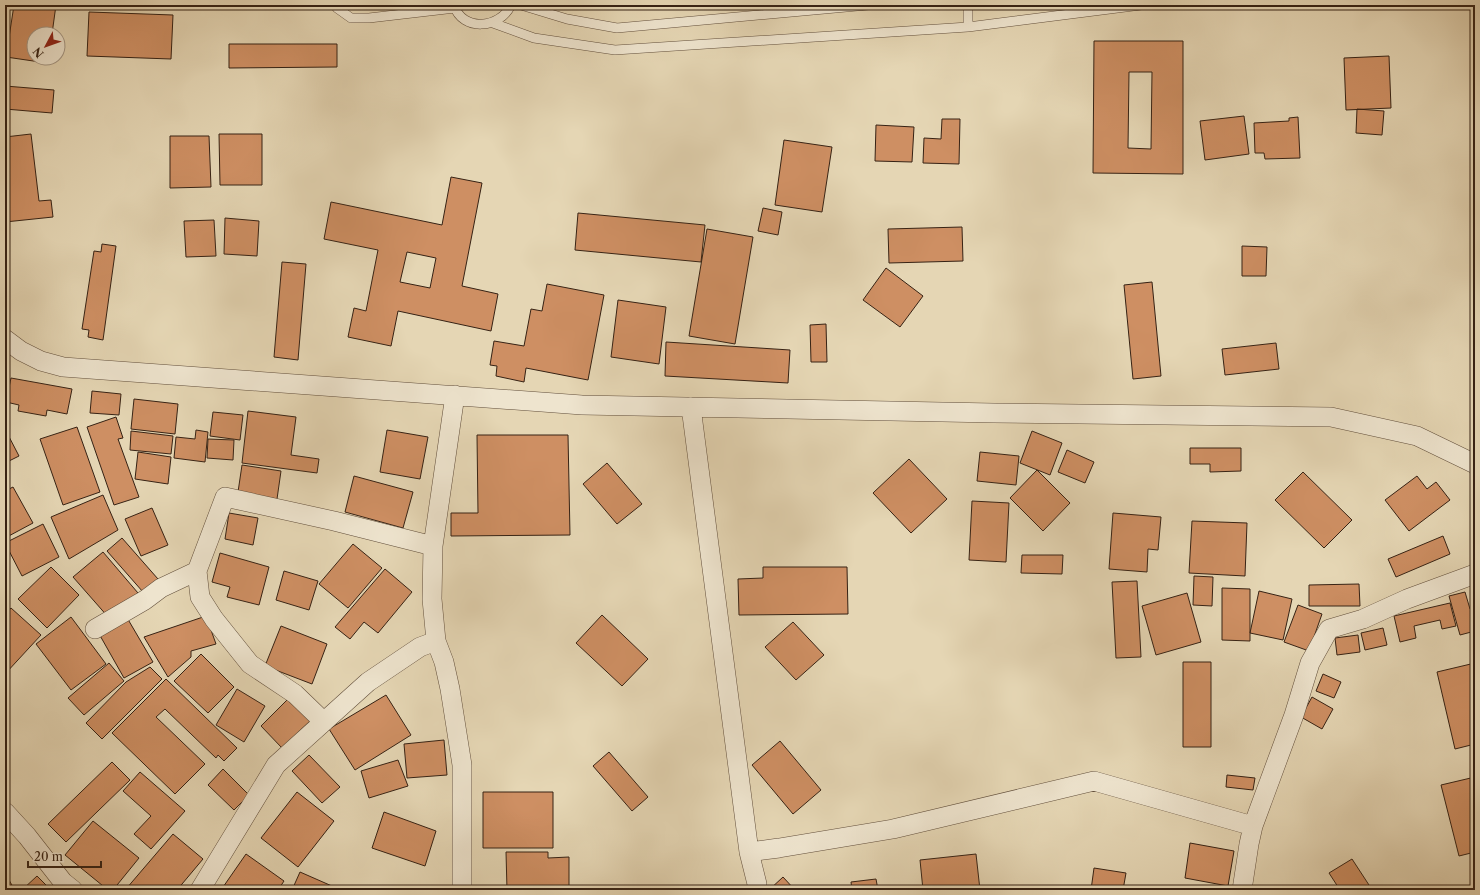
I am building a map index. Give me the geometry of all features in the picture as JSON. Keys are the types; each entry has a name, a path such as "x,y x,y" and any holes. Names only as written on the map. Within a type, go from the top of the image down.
{"street":[{"path":"5,339 21,351 41,361 63,367 582,405 986,413 1331,417 1417,436 1475,464"},
{"path":"455,396 433,546 432,599 436,641 444,662 450,689 462,765 462,890"},
{"path":"692,407 749,852 757,884"},
{"path":"324,722 295,694 250,664 214,619 200,597 197,571 225,497 433,546"},
{"path":"95,629 145,600 160,588 197,571"},
{"path":"1242,890 1248,844 1253,826 1294,715 1310,663 1329,629 1363,619 1407,599 1475,574"},
{"path":"200,890 276,765 368,682 420,647 436,641"},
{"path":"749,852 892,829 1094,781 1253,826"},
{"path":"5,812 27,836 63,882 73,890"}],"lane":[{"path":"336,5 336,8 351,18 368,18 455,7 462,17 472,23 482,24 493,23 502,18 511,5"},
{"path":"521,5 567,19 618,28 868,5"},
{"path":"968,5 968,27"},
{"path":"493,23 534,38 615,50 968,27 1141,5"}],"building":[{"path":"14,5 56,5 53,26 26,26 26,60 6,57"},
{"path":"89,12 173,15 171,59 87,56"},
{"path":"1094,41 1183,41 1183,174 1093,173","holes":["1129,72 1152,72 1151,149 1128,148"]},
{"path":"229,44 337,44 337,67 229,68"},
{"path":"1389,56 1391,108 1346,110 1344,58"},
{"path":"5,86 54,90 52,113 5,109"},
{"path":"1357,109 1384,111 1382,135 1356,133"},
{"path":"1244,116 1249,154 1205,160 1200,121"},
{"path":"1298,117 1300,158 1265,159 1264,153 1255,153 1254,123 1289,121 1289,118"},
{"path":"942,119 960,119 959,164 923,163 924,138 941,139"},
{"path":"876,125 914,127 912,162 875,161"},
{"path":"31,134 39,201 51,200 53,217 5,222 5,137"},
{"path":"219,134 262,134 262,185 220,185"},
{"path":"170,136 209,136 211,187 170,188"},
{"path":"784,140 832,147 822,212 775,205"},
{"path":"451,177 482,183 462,286 498,294 491,331 398,311 391,346 348,337 354,308 366,311 378,250 324,239 331,202 442,225","holes":["407,252 436,258 430,288 400,282"]},
{"path":"763,208 782,212 778,235 758,231"},
{"path":"578,213 705,225 701,262 575,250"},
{"path":"225,218 259,221 257,256 224,254"},
{"path":"214,220 216,256 186,257 184,221"},
{"path":"962,227 963,261 889,263 888,229"},
{"path":"707,229 753,237 735,344 689,336"},
{"path":"102,244 116,246 103,340 88,337 89,330 82,329 94,251 101,252"},
{"path":"1242,246 1267,247 1266,276 1242,276"},
{"path":"282,262 306,264 298,360 274,357"},
{"path":"886,268 923,296 900,327 863,300"},
{"path":"1152,282 1161,376 1133,379 1124,285"},
{"path":"547,284 604,295 588,380 526,368 524,382 496,376 497,366 490,365 494,341 524,346 531,309 542,311"},
{"path":"618,300 666,307 659,364 611,357"},
{"path":"826,324 827,362 811,362 810,325"},
{"path":"666,342 790,350 788,383 665,376"},
{"path":"1276,343 1279,369 1225,375 1222,349"},
{"path":"11,378 72,389 67,414 47,410 46,416 18,411 19,405 6,402"},
{"path":"92,391 121,394 119,415 90,413"},
{"path":"134,399 178,404 175,434 131,429"},
{"path":"248,411 296,417 291,455 319,459 317,473 242,463"},
{"path":"213,412 243,415 240,440 210,436"},
{"path":"116,417 123,438 118,439 139,497 114,505 87,427"},
{"path":"77,427 100,492 63,505 40,439"},
{"path":"5,429 19,456 5,463"},
{"path":"196,430 208,432 205,462 174,458 176,437 195,439"},
{"path":"387,430 428,437 420,479 380,472"},
{"path":"131,431 173,436 171,454 130,450"},
{"path":"1032,431 1062,443 1050,475 1020,463"},
{"path":"477,435 568,435 570,535 451,536 451,513 478,513"},
{"path":"208,439 234,440 233,460 207,458"},
{"path":"1190,448 1241,448 1241,471 1210,472 1210,464 1190,464"},
{"path":"1067,450 1094,462 1085,483 1058,472"},
{"path":"138,452 171,457 168,484 135,479"},
{"path":"980,452 1019,456 1016,485 977,481"},
{"path":"909,459 947,499 911,533 873,493"},
{"path":"607,463 642,504 617,524 583,484"},
{"path":"242,465 281,471 277,499 238,492"},
{"path":"1037,470 1070,503 1043,531 1010,498"},
{"path":"1303,472 1352,520 1324,548 1275,500"},
{"path":"354,476 413,492 403,528 345,512"},
{"path":"1417,476 1427,489 1436,482 1450,500 1409,531 1385,500"},
{"path":"13,487 33,523 5,538 5,491"},
{"path":"103,495 118,530 69,559 51,517"},
{"path":"972,501 1009,503 1006,562 969,560"},
{"path":"152,508 168,545 141,556 125,519"},
{"path":"229,513 258,518 253,545 225,539"},
{"path":"1113,513 1161,517 1158,550 1148,549 1147,572 1109,569"},
{"path":"1192,521 1247,523 1245,576 1189,573"},
{"path":"43,524 59,557 22,576 5,543"},
{"path":"1443,536 1450,554 1396,577 1388,559"},
{"path":"122,538 158,579 143,592 107,551"},
{"path":"353,544 382,568 348,608 319,584"},
{"path":"103,552 138,593 109,618 73,577"},
{"path":"220,553 269,567 259,605 227,597 230,587 212,582"},
{"path":"1022,555 1063,555 1062,574 1021,573"},
{"path":"51,567 79,595 47,628 18,599"},
{"path":"763,567 847,567 848,614 739,615 738,579 763,578"},
{"path":"385,569 412,592 378,633 364,622 350,639 335,627"},
{"path":"284,571 318,581 309,610 276,600"},
{"path":"1194,576 1213,577 1212,606 1193,605"},
{"path":"1137,581 1141,657 1116,658 1112,582"},
{"path":"1359,584 1360,606 1309,606 1309,585"},
{"path":"1222,588 1250,589 1250,641 1222,640"},
{"path":"1259,591 1292,599 1283,640 1250,633"},
{"path":"1465,592 1470,609 1475,607 1475,631 1460,635 1449,596"},
{"path":"1187,593 1201,642 1156,655 1142,606"},
{"path":"1450,603 1456,626 1442,629 1440,620 1414,626 1416,638 1400,642 1394,616"},
{"path":"1298,605 1322,614 1309,651 1284,642"},
{"path":"11,608 41,635 5,674 5,615"},
{"path":"602,615 648,659 622,686 576,643"},
{"path":"126,616 153,662 124,678 98,632"},
{"path":"206,616 216,644 191,651 191,657 168,677 144,637"},
{"path":"71,617 106,664 71,690 36,644"},
{"path":"793,622 824,655 796,680 765,647"},
{"path":"281,626 327,644 312,684 265,666"},
{"path":"1383,628 1387,645 1365,650 1361,633"},
{"path":"1358,635 1360,652 1337,655 1335,638"},
{"path":"201,654 234,687 208,713 174,681"},
{"path":"1183,662 1211,662 1211,747 1183,747"},
{"path":"109,663 124,681 84,715 68,698"},
{"path":"1475,663 1475,744 1455,749 1437,672"},
{"path":"150,667 162,679 102,739 86,723 126,682"},
{"path":"1323,674 1341,682 1334,698 1316,691"},
{"path":"166,679 237,748 224,761 218,755 216,758 165,709 156,717 205,764 175,794 112,733"},
{"path":"237,689 265,706 244,742 216,725"},
{"path":"386,695 411,735 355,770 329,729"},
{"path":"1312,697 1333,709 1322,729 1301,717"},
{"path":"288,699 310,721 282,748 261,726"},
{"path":"444,740 447,775 407,778 404,744"},
{"path":"780,741 821,790 793,814 752,765"},
{"path":"609,752 648,797 632,811 593,766"},
{"path":"309,755 340,787 322,803 292,771"},
{"path":"398,760 408,786 369,798 361,771"},
{"path":"112,762 130,780 66,842 48,824"},
{"path":"223,769 249,795 234,810 208,785"},
{"path":"140,772 185,811 151,849 134,834 151,816 123,791"},
{"path":"1227,775 1255,778 1253,790 1226,787"},
{"path":"1475,777 1475,852 1459,856 1441,785"},
{"path":"297,792 334,821 298,867 261,838"},
{"path":"483,792 553,792 553,848 483,848"},
{"path":"384,812 436,831 425,866 372,848"},
{"path":"93,821 139,858 113,890 108,890 65,855"},
{"path":"173,834 203,859 177,890 126,889"},
{"path":"1190,843 1234,851 1228,886 1185,878"},
{"path":"506,852 548,852 548,858 569,857 569,890 507,890"},
{"path":"246,854 284,881 278,890 221,890"},
{"path":"976,854 980,890 923,890 920,860"},
{"path":"1352,859 1369,885 1361,890 1340,890 1329,873"},
{"path":"1094,868 1126,873 1123,890 1091,890"},
{"path":"300,872 341,890 292,890"},
{"path":"5,873 13,887 8,890 5,890"},
{"path":"37,876 51,890 22,890"},
{"path":"783,877 795,890 769,890"},
{"path":"876,879 878,890 852,890 851,882"},
{"path":"605,885 610,890 600,890"}]}
